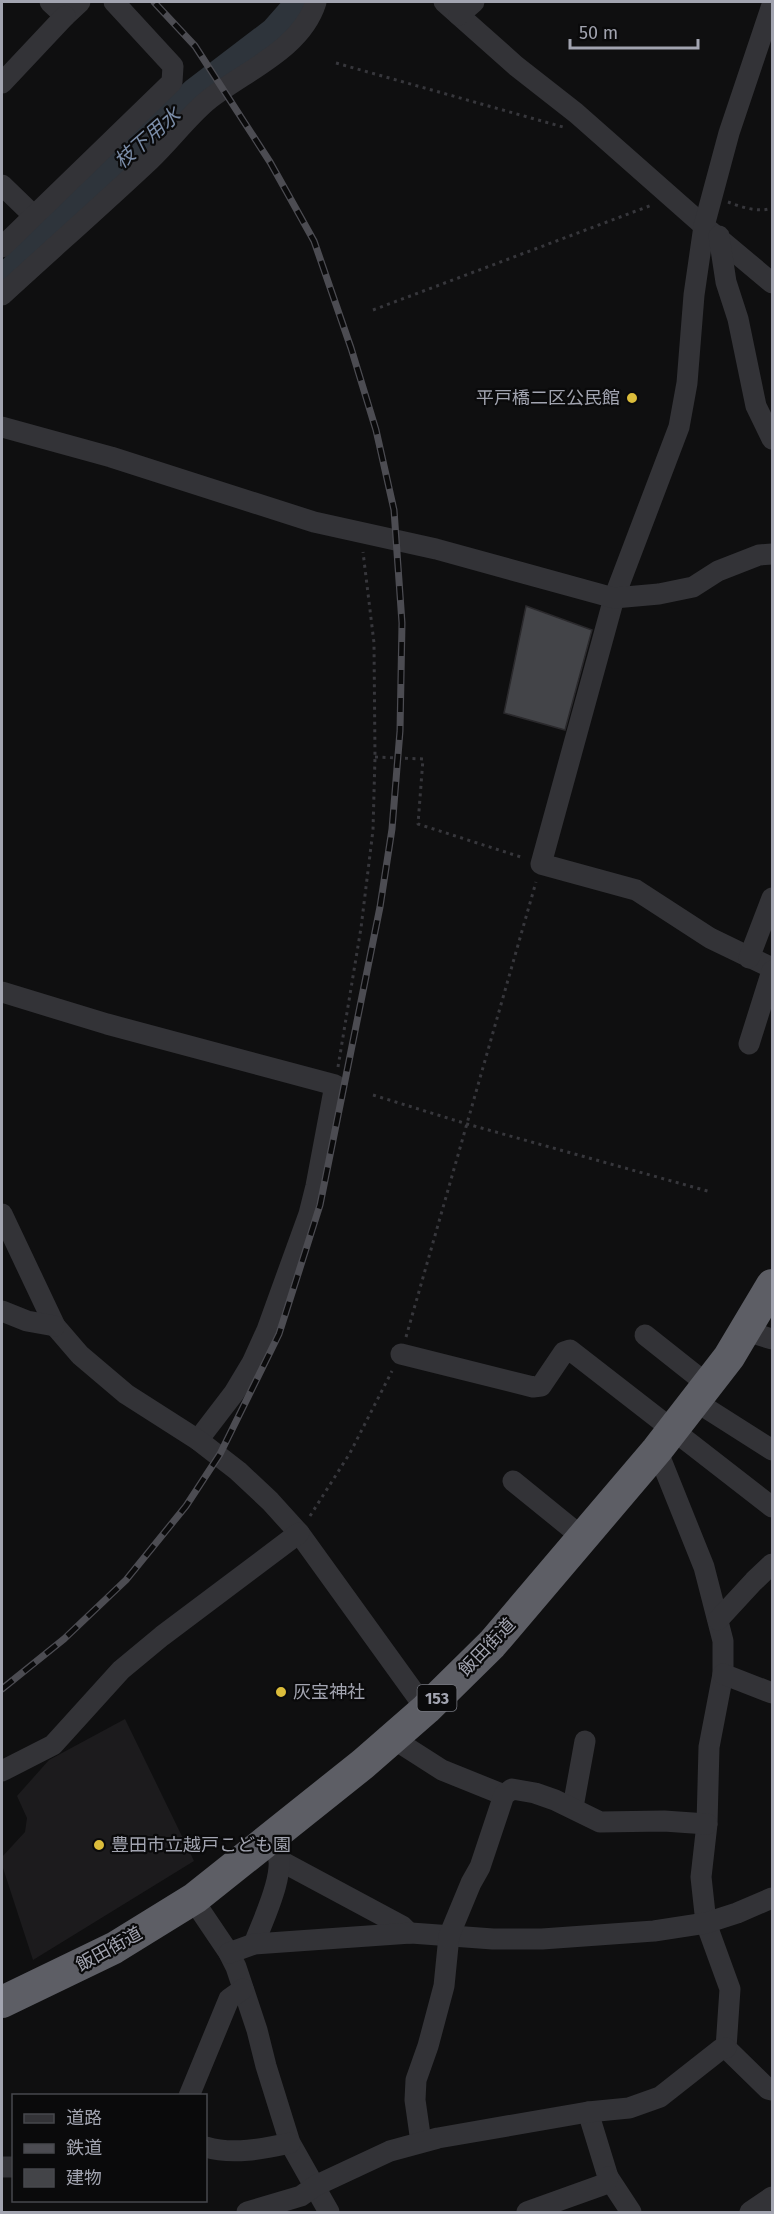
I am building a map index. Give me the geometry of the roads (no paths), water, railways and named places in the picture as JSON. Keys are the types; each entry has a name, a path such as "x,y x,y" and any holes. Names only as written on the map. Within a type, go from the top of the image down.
{"highway":[{"name":"飯田街道","path":"2,2002 114,1948 274,1849 426,1709 492,1644 666,1439 702,1393 759,1335 772,1285"}],"street":[{"path":"50,2 65,16"},
{"path":"2,83 80,2"},
{"path":"2,247 172,81 173,66 114,2"},
{"path":"2,295 150,160 207,101 251,73 289,42 307,23 316,2"},
{"path":"749,1044 772,970 710,938 636,890 541,864 614,598 679,427 687,383 694,295 711,231 711,199 729,133 772,5"},
{"path":"459,6 516,66 772,282"},
{"path":"2,185 33,215"},
{"path":"711,231 738,319 756,406 772,439"},
{"path":"2,427 111,457 314,522 436,549 614,598 659,594 693,587 718,572 759,555 772,554"},
{"path":"749,958 772,898"},
{"path":"2,992 107,1024 334,1085 312,1205 271,1318 252,1363 234,1393 198,1440"},
{"path":"2,1214 55,1326 80,1356 126,1395 198,1440 238,1471 299,1533 426,1709"},
{"path":"2,1311 27,1321 55,1326"},
{"path":"645,1335 702,1393 772,1450"},
{"path":"401,1353 533,1387 541,1386 564,1352 570,1350 666,1439 772,1507"},
{"path":"666,1439 704,1567 723,1641 723,1674 709,1747 707,1824 701,1877 706,1923 730,1989 726,2048 768,2089 772,2090"},
{"path":"513,1481 582,1537"},
{"path":"2,1771 53,1745 121,1670 162,1636 299,1533"},
{"path":"718,1620 772,1564"},
{"path":"723,1674 772,1693"},
{"path":"392,1738 442,1770 504,1795"},
{"path":"573,1807 585,1741"},
{"path":"421,2142 415,2100 416,2080 444,1986 449,1936 480,1867 504,1795 512,1790 535,1793 573,1807 600,1822 664,1821 707,1824"},
{"path":"274,1849 402,1926 409,1933"},
{"path":"254,1944 279,1876 274,1849"},
{"path":"195,1898 200,1910 229,1953 243,1989 290,2144 329,2212"},
{"path":"229,1953 254,1944 409,1933 493,1939 587,1937 654,1931 706,1923 772,1898"},
{"path":"190,2094 229,1999 243,1989"},
{"path":"247,2212 301,2196 315,2186 390,2151 421,2142 588,2112 629,2108 660,2097 721,2049 726,2048"},
{"path":"588,2112 608,2177 632,2212"},
{"path":"207,2147 219,2151 267,2149 290,2144"},
{"path":"527,2212 604,2184 608,2177"},
{"path":"750,2212 772,2197"}],"waterway":[{"name":"枝下用水","path":"2,282 131,149 195,93 275,32 296,8 298,2"}],"railway":[{"path":"2,1689 64,1639 126,1580 186,1506 220,1454 279,1334 320,1205 380,907 392,829 400,731 402,623 394,510 376,430 351,348 314,241 270,162 195,46 154,2"}],"place":[{"name":"平戸橋二区公民館","path":"632,398"},
{"name":"灰宝神社","path":"281,1692"},
{"name":"豊田市立越戸こども園","path":"99,1845"}]}
